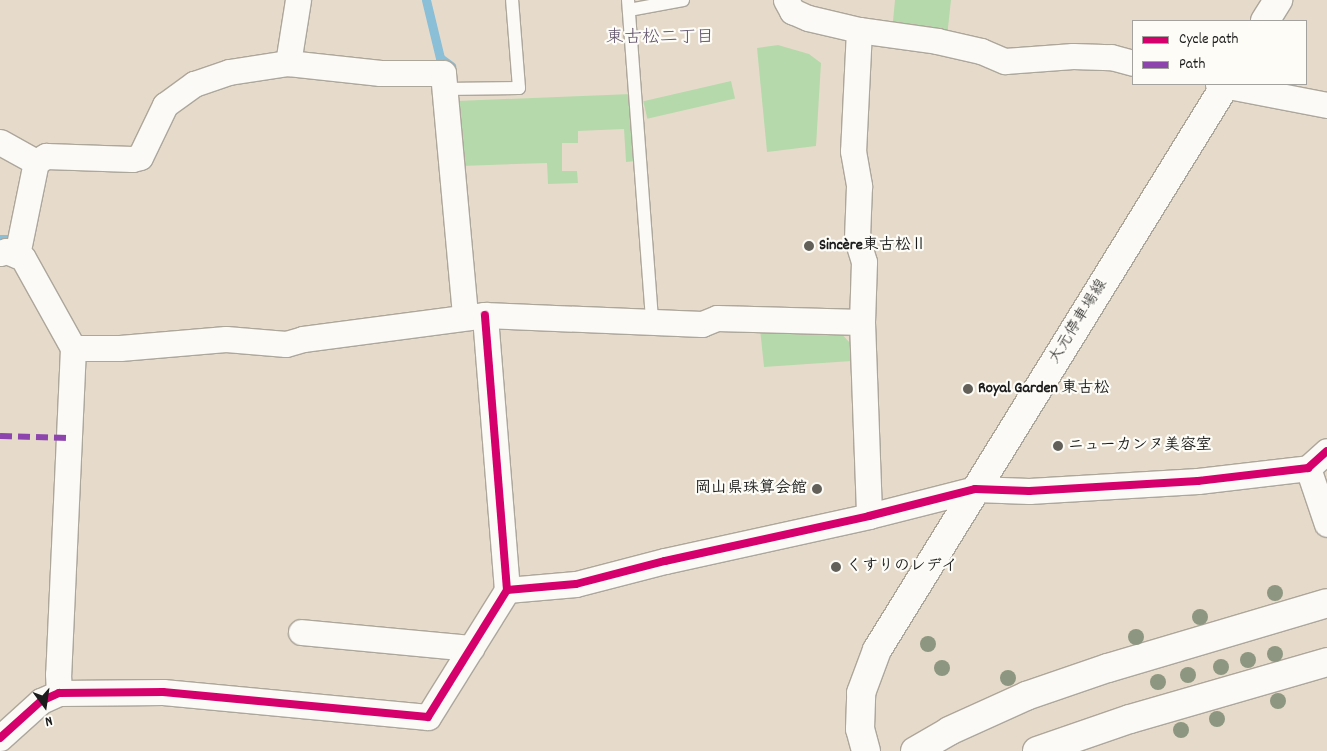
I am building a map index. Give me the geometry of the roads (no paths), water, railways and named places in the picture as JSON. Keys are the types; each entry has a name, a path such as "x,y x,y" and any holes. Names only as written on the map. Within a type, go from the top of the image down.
{"main road":[{"path":"1266,20 1278,0"},
{"name":"大元停車場線","path":"866,751 860,729 861,693 877,650 1222,85"},
{"path":"914,751 949,731 1026,696 1108,668 1327,603"},
{"path":"1037,751 1130,718 1327,662"}],"street":[{"path":"288,63 298,0"},
{"path":"786,0 792,11 808,18 859,30 937,41 981,51 1005,61 1073,56 1112,57 1132,63"},
{"path":"859,30 853,151 859,186 858,239 864,262 862,322 869,516"},
{"path":"0,142 44,158 132,159 140,157 165,105 194,84 229,72 288,63 380,73 444,73 451,89 507,590 428,717 163,692 60,693 41,701 0,738"},
{"path":"1228,85 1327,105"},
{"path":"44,158 9,254 23,258 73,348 58,674 60,693"},
{"path":"73,348 120,348 226,339 286,344 303,339 475,315 702,324 717,318 862,322"},
{"path":"507,590 576,584 665,561 869,516 975,489 1028,491 1198,481 1308,468 1327,451"},
{"path":"1308,468 1327,524"},
{"path":"300,632 470,648"}],"lane":[{"path":"451,89 519,88 512,0"},
{"path":"652,321 629,5 683,0"}],"waterway":[{"path":"426,0 440,58 451,66"},
{"path":"0,239 7,239"}],"place":[{"name":"Sincère東古松Ⅱ","path":"809,246"},
{"name":"Royal Garden 東古松","path":"968,389"},
{"name":"ニューカンヌ美容室","path":"1058,446"},
{"name":"岡山県珠算会館","path":"817,489"},
{"name":"くすりのレデイ","path":"836,567"}],"district":[{"name":"東古松二丁目","path":"660,39"}]}
